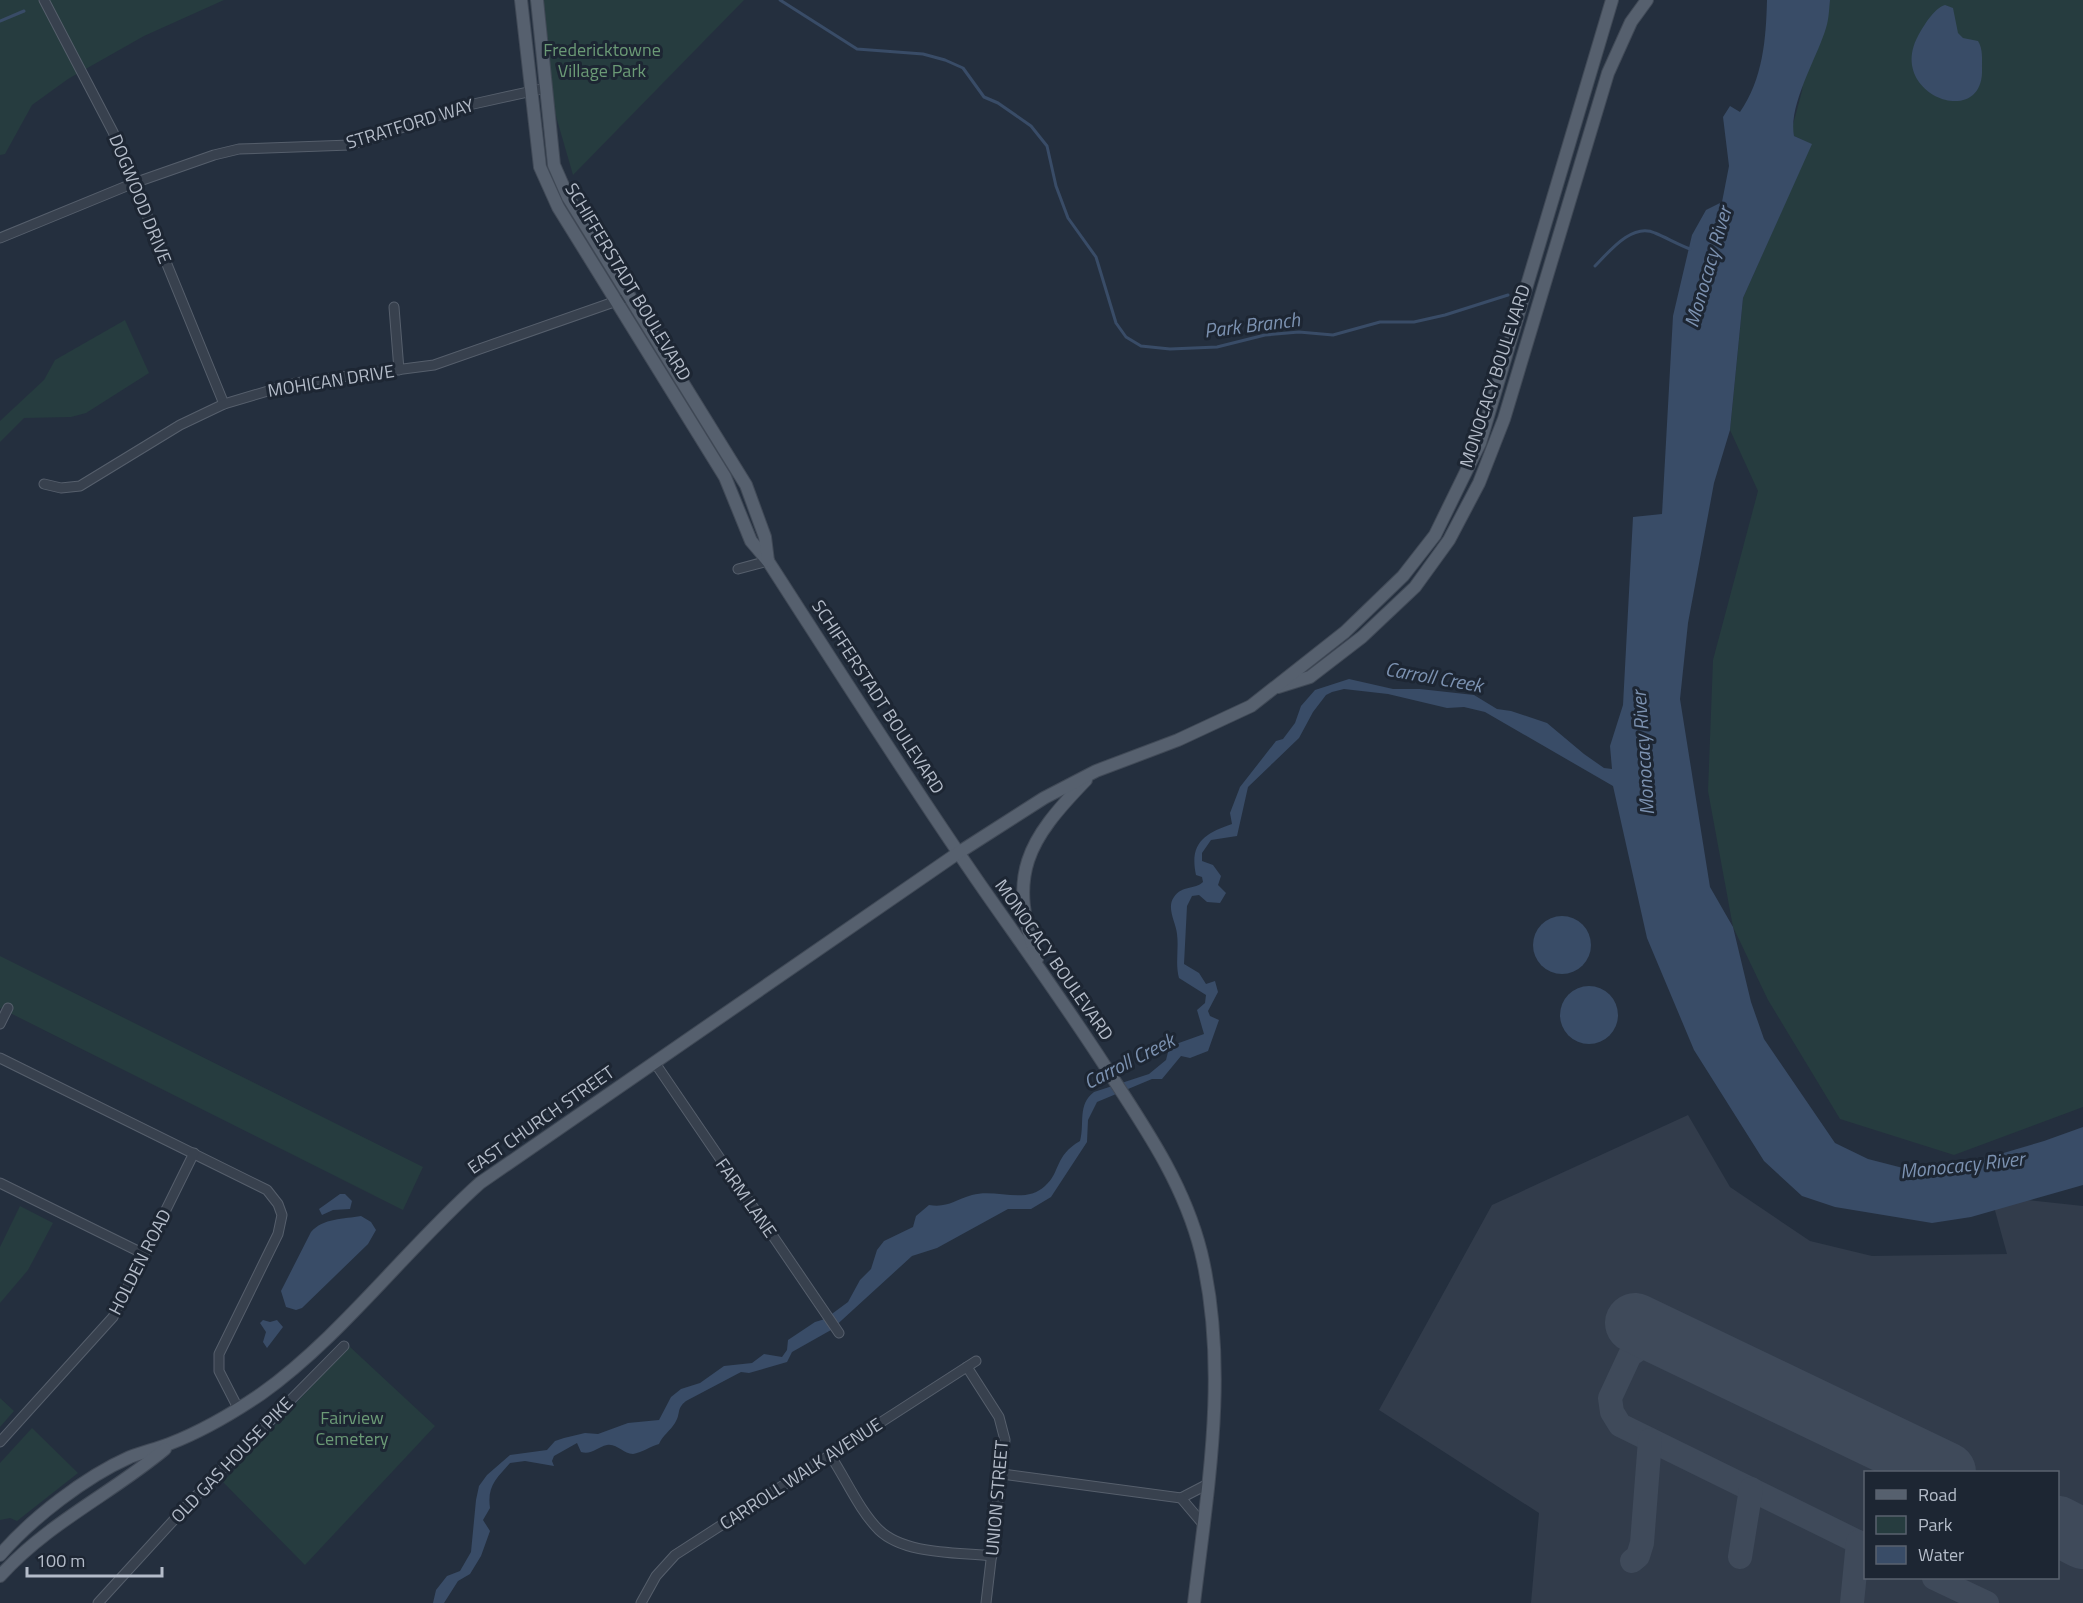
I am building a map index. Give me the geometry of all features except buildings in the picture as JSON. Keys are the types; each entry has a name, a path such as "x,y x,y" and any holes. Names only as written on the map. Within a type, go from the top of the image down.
{"main road":[{"name":"SCHIFFERSTADT BOULEVARD","path":"521,0 540,167 558,207 725,477 751,541 768,561 958,853"},
{"name":"SCHIFFERSTADT BOULEVARD","path":"537,0 554,165 568,197 746,484 765,537 768,561"},
{"name":"MONOCACY BOULEVARD","path":"1194,1603 1214,1434 1215,1354 1212,1313 1200,1252 1182,1192 1152,1138 1092,1046 958,853 1044,798 1096,771 1215,725 1251,706 1345,632 1403,576 1435,535 1480,443 1612,0"},
{"name":"MONOCACY BOULEVARD","path":"1274,689 1310,677 1362,637 1415,587 1449,540 1479,483 1504,418 1608,73 1631,22 1647,0"},
{"path":"1041,972 1023,901 1027,863 1038,834 1096,771"},
{"name":"EAST CHURCH STREET","path":"1,1550 79,1486 130,1457 170,1444 259,1395 312,1352 430,1230 480,1183 958,853"},
{"name":"EAST CHURCH STREET","path":"0,1576 14,1560 55,1525 143,1467 170,1444"}],"street":[{"name":"DOGWOOD DRIVE","path":"44,0 113,132 224,404"},
{"name":"STRATFORD WAY","path":"0,238 134,183 238,149 350,145 469,105 546,88"},
{"name":"MOHICAN DRIVE","path":"44,484 61,488 80,486 180,425 224,404 295,383 434,365 631,296"},
{"path":"394,307 399,370"},
{"path":"738,569 768,561"},
{"path":"0,1024 8,1008"},
{"path":"0,1058 267,1190 278,1204 282,1215 278,1234 219,1354 219,1371 238,1408"},
{"name":"FARM LANE","path":"655,1063 840,1333"},
{"name":"HOLDEN ROAD","path":"0,1442 107,1326 194,1153"},
{"path":"0,1183 144,1254"},
{"name":"OLD GAS HOUSE PIKE","path":"98,1603 193,1500 344,1346"},
{"name":"CARROLL WALK AVENUE","path":"641,1603 646,1590 675,1555 976,1361"},
{"name":"UNION STREET","path":"968,1367 999,1417 1005,1440 986,1603"},
{"path":"830,1455 866,1512 880,1530 894,1540 918,1547 992,1556"},
{"path":"1002,1474 1181,1498 1208,1484"},
{"path":"1181,1498 1203,1524"},
{"path":"1,1550 14,1560"}],"shaded area":[{"path":"1688,1115 1730,1187 1810,1241 1872,1256 2007,1254 1991,1196 2083,1206 2083,1603 1531,1603 1539,1513 1379,1410 1492,1205"}],"green space":[{"path":"0,0 224,0 144,36 68,79 32,105 5,154 0,155"},
{"name":"Fredericktowne Village Park","path":"530,0 744,0 573,175 538,54"},
{"path":"1812,0 2083,0 2083,1107 1954,1155 1840,1119 1768,1000 1733,927 1708,791 1713,660 1758,491 1730,430 1743,298 1811,144 1794,136 1792,128 1802,91"},
{"path":"125,320 149,373 86,413 71,417 24,418 0,442 0,421 44,380 55,360"},
{"path":"0,956 423,1167 403,1210 0,1008"},
{"path":"20,1206 53,1223 28,1270 0,1303 0,1247"},
{"name":"Fairview Cemetery","path":"349,1346 435,1426 305,1565 223,1482"},
{"path":"0,1398 14,1411 0,1427"},
{"path":"32,1428 78,1473 17,1521 10,1518 0,1520 0,1463"}],"water":[{"name":"Monocacy River","path":"1767,0 1830,0 1826,28 1799,96 1793,124 1794,136 1812,144 1743,298 1730,430 1714,483 1688,623 1680,699 1710,887 1733,927 1751,1002 1764,1039 1835,1143 1868,1159 1903,1168 1946,1170 2083,1127 2083,1185 1971,1217 1932,1223 1835,1207 1802,1196 1764,1161 1694,1050 1647,938 1613,786 1485,712 1464,707 1447,708 1388,694 1344,689 1332,692 1326,695 1313,712 1299,738 1248,787 1237,836 1211,840 1202,853 1202,861 1213,865 1221,876 1218,885 1226,893 1220,903 1207,902 1199,895 1192,896 1187,906 1184,964 1199,973 1206,984 1215,981 1218,992 1208,1011 1210,1016 1219,1020 1208,1051 1190,1058 1181,1056 1162,1079 1152,1079 1097,1102 1088,1120 1087,1142 1051,1197 1031,1209 1008,1209 937,1248 912,1256 831,1330 792,1352 787,1362 749,1373 741,1372 686,1401 675,1423 659,1444 633,1454 611,1445 581,1452 577,1443 554,1456 552,1461 554,1466 525,1461 510,1463 491,1488 490,1508 483,1520 490,1531 481,1556 470,1574 458,1581 444,1603 433,1603 436,1590 447,1576 460,1571 471,1552 479,1486 487,1475 510,1455 547,1450 555,1441 585,1433 598,1434 628,1423 659,1420 671,1397 681,1389 700,1383 724,1366 752,1363 764,1354 782,1357 787,1350 788,1340 815,1322 825,1319 848,1302 860,1280 871,1269 877,1250 884,1241 913,1227 916,1216 929,1205 946,1204 981,1193 1019,1195 1037,1192 1050,1181 1066,1152 1080,1141 1083,1108 1094,1092 1149,1074 1166,1060 1168,1052 1176,1044 1204,1034 1197,1010 1205,1003 1206,995 1179,978 1177,934 1171,910 1172,901 1177,893 1203,882 1202,877 1196,875 1194,864 1197,847 1214,831 1232,824 1230,813 1240,787 1276,741 1283,739 1295,723 1301,706 1315,690 1349,679 1393,689 1420,689 1474,695 1497,709 1511,711 1547,723 1584,754 1604,768 1612,769 1610,746 1623,705 1633,517 1662,514 1673,316 1692,235 1706,210 1722,202 1729,166 1723,117 1730,106 1740,112 1754,86 1762,58"},
{"path":"1945,5 1953,8 1958,33 1963,38 1978,41 1982,54 1979,87 1969,98 1955,101 1939,98 1925,89 1915,75 1912,57 1918,36 1923,28 1933,14"},
{"path":"1562,916 1573,918 1586,929 1591,945 1589,956 1578,969 1562,974 1551,972 1538,961 1533,945 1535,934 1546,921"},
{"path":"1589,986 1605,991 1613,999 1618,1015 1613,1031 1605,1039 1589,1044 1573,1039 1565,1031 1560,1015 1565,999 1573,991"},
{"path":"340,1194 345,1194 352,1201 350,1209 333,1210 322,1215 319,1209"},
{"path":"361,1216 371,1222 376,1230 368,1244 302,1308 296,1310 286,1307 281,1291 311,1232 321,1224"},
{"path":"263,1320 270,1322 277,1320 283,1327 267,1348 263,1342 266,1332 260,1323"}],"waterway":[{"name":"Park Branch","path":"780,0 857,49 923,54 963,68 984,97 998,103 1031,126 1047,146 1056,186 1068,218 1096,257 1116,323 1126,337 1141,346 1170,349 1217,347 1265,335 1299,332 1333,335 1380,322 1414,322 1445,315 1508,295"},
{"name":"Park Branch","path":"0,21 24,11"},
{"name":"Park Branch","path":"1595,266 1621,240 1638,232 1655,233 1690,249"}],"taxiway":[{"path":"1666,1338 1646,1344 1630,1355 1610,1398 1612,1412 1620,1425 1864,1545"},
{"path":"1632,1561 1638,1556 1642,1543 1650,1440"},
{"path":"1740,1557 1751,1489"},
{"path":"1852,1603 1858,1542"},
{"path":"1936,1579 1987,1603"}],"runway":[{"path":"1635,1323 1944,1471"},
{"path":"2059,1527 2083,1539"}],"water label":[{"name":"Carroll Creek","path":"1434,677"},
{"name":"Carroll Creek","path":"1129,1061"}]}
